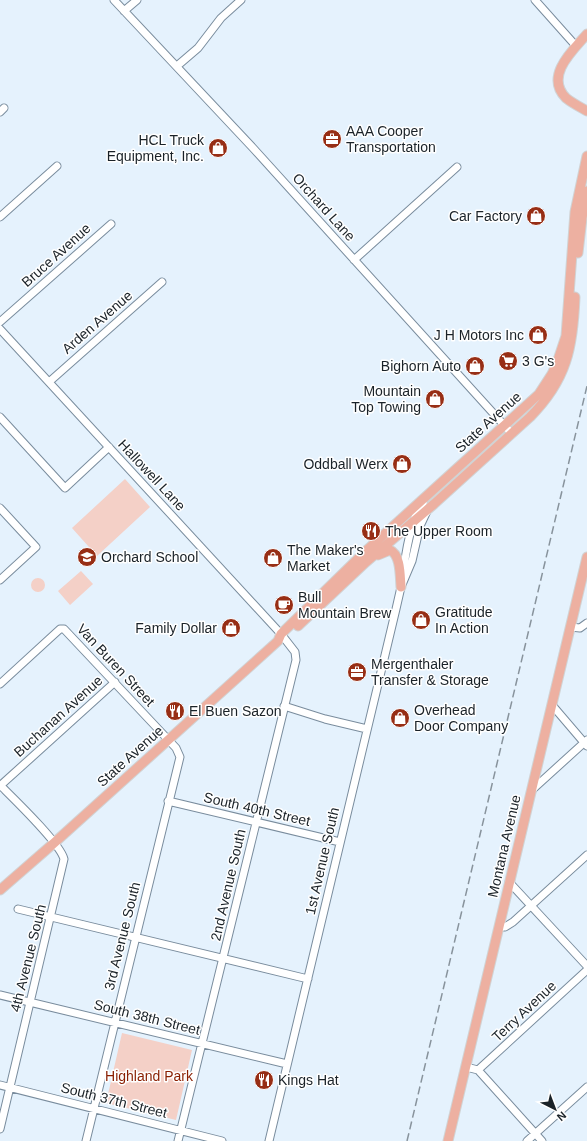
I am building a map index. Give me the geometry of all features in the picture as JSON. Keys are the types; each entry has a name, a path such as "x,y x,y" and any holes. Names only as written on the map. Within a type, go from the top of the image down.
{"main road":[{"path":"587,34 560,67 558,76 559,85 566,97 574,104 587,111"},
{"name":"State Avenue","path":"281,638 368,549 539,394 552,374 562,350 567,324 575,212 587,156"},
{"name":"State Avenue","path":"0,890 366,562 430,508 538,410 549,396 568,357 574,323 575,292 581,226 587,191"},
{"path":"366,562 386,551 392,551 397,559 401,587"},
{"name":"Montana Avenue","path":"448,1141 587,557"}],"street":[{"name":"Orchard Lane","path":"114,0 512,434"},
{"path":"124,11 137,0"},
{"path":"176,66 198,48 221,18 241,0"},
{"path":"535,0 576,46"},
{"path":"0,217 57,166"},
{"path":"354,260 457,167"},
{"name":"Bruce Avenue","path":"0,322 111,224"},
{"name":"Arden Avenue","path":"49,382 162,282"},
{"name":"Hallowell Lane","path":"0,329 109,447 281,638"},
{"path":"0,417 65,488 109,447"},
{"name":"1st Avenue South","path":"269,1141 401,587 404,563 414,521 421,505 465,462"},
{"path":"0,508 36,547 0,580"},
{"name":"1st Avenue South","path":"401,587 412,561 420,526 423,518 430,508"},
{"path":"570,627 580,628 587,623"},
{"name":"Van Buren Street","path":"0,684 60,629 64,629 169,740"},
{"name":"2nd Avenue South","path":"178,1141 296,660 295,652 281,638"},
{"name":"Buchanan Avenue","path":"0,785 115,682"},
{"path":"531,790 586,743 552,705"},
{"path":"284,706 367,729"},
{"name":"3rd Avenue South","path":"86,1141 180,757 176,748 169,740"},
{"name":"4th Avenue South","path":"0,785 62,852 64,859 11,1088 0,1129"},
{"name":"South 40th Street","path":"168,801 340,842"},
{"path":"499,927 509,925 532,906 587,854"},
{"path":"509,882 587,966"},
{"path":"18,909 308,979"},
{"name":"Terry Avenue","path":"478,1070 587,970"},
{"name":"South 38th Street","path":"0,995 287,1064"},
{"path":"466,1067 478,1070 542,1141"},
{"name":"South 37th Street","path":"0,1085 222,1141"},
{"path":"527,1141 587,1087"}],"green space":[{"path":"125,479 150,507 97,556 72,528"},
{"path":"81,571 93,584 70,605 58,591"},
{"path":"35,578 41,578 45,582 45,588 41,592 35,592 31,588 31,582"},
{"name":"Highland Park","path":"122,1033 192,1050 176,1120 106,1103"}],"railway":[{"path":"407,1141 587,386"}],"place":[{"name":"AAA Cooper Transportation","path":"332,139"},
{"name":"HCL Truck Equipment, Inc.","path":"218,148"},
{"name":"Car Factory","path":"536,216"},
{"name":"J H Motors Inc","path":"538,335"},
{"name":"3 G's","path":"508,361"},
{"name":"Bighorn Auto","path":"475,366"},
{"name":"Mountain Top Towing","path":"435,399"},
{"name":"Oddball Werx","path":"402,464"},
{"name":"The Upper Room","path":"371,531"},
{"name":"Orchard School","path":"87,557"},
{"name":"The Maker's Market","path":"273,558"},
{"name":"Bull Mountain Brew","path":"284,605"},
{"name":"Gratitude In Action","path":"421,620"},
{"name":"Family Dollar","path":"231,628"},
{"name":"Mergenthaler Transfer & Storage","path":"357,672"},
{"name":"El Buen Sazon","path":"175,711"},
{"name":"Overhead Door Company","path":"400,718"},
{"name":"Kings Hat","path":"264,1080"}]}
